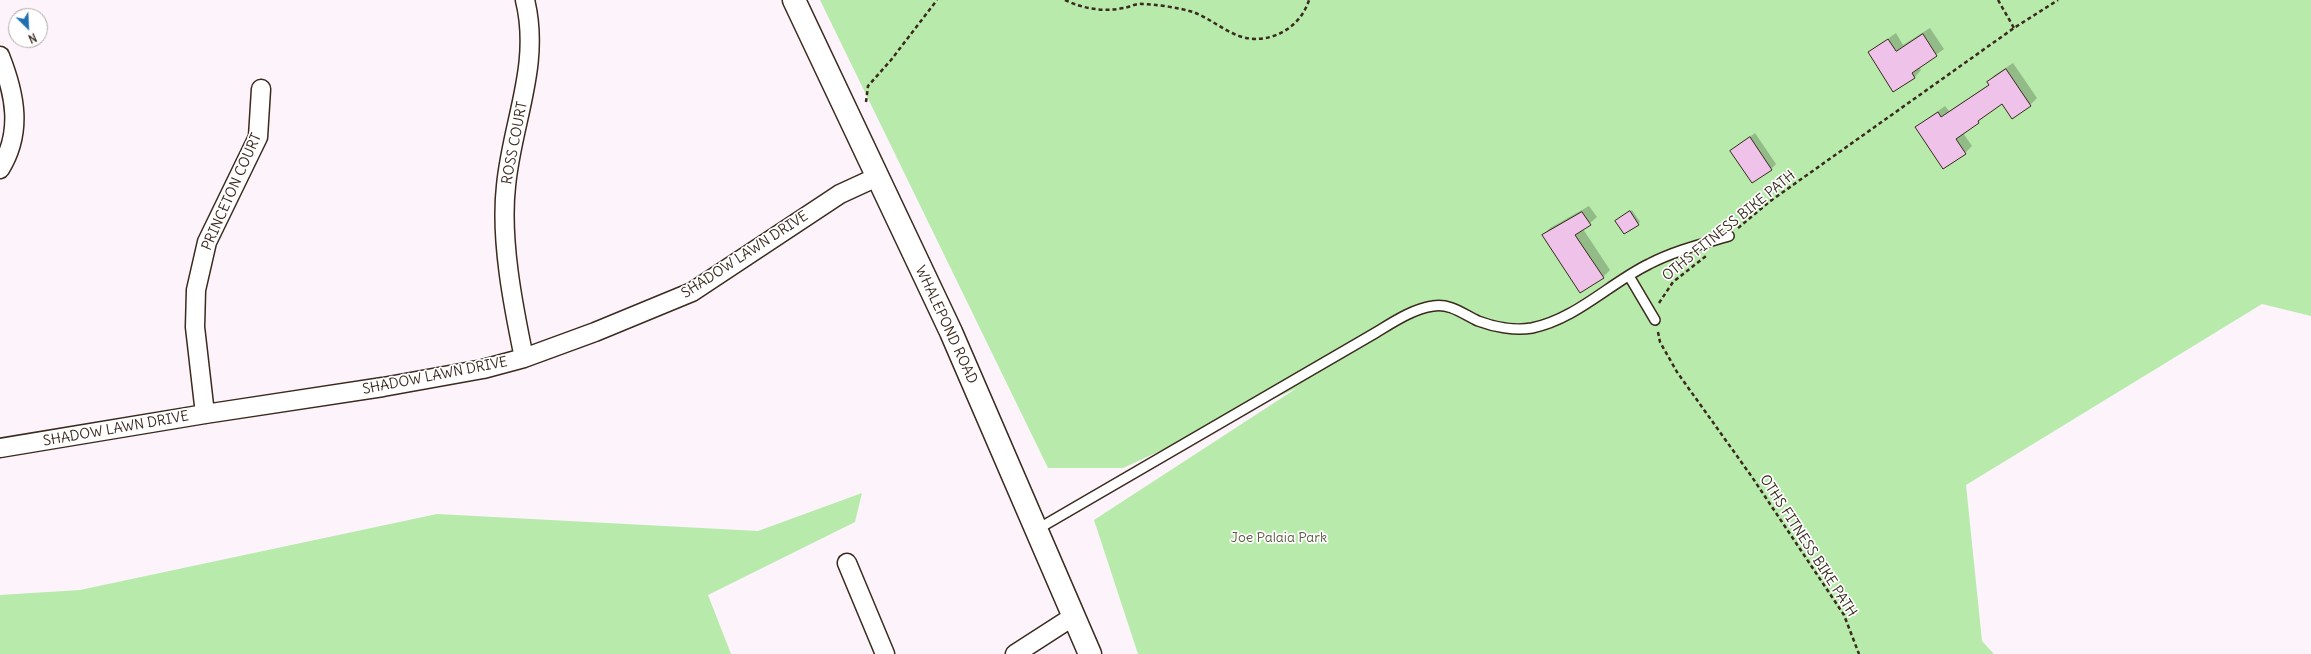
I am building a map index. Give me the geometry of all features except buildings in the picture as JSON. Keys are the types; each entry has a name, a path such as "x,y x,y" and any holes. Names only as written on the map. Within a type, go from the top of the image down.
{"street":[{"name":"ROSS COURT","path":"524,358 515,314 504,208 509,161 522,106 531,54 530,28 525,0"},
{"name":"WHALEPOND ROAD","path":"794,0 951,332 1090,654"},
{"path":"0,56 14,103 15,123 9,153 0,169"},
{"name":"PRINCETON COURT","path":"205,414 195,327 196,290 208,242 258,137 261,89"},
{"name":"SHADOW LAWN DRIVE","path":"0,448 205,414 382,387 483,369 524,358 595,332 692,292 840,194 877,177"},
{"path":"847,563 885,654"},
{"path":"1015,654 1074,616"}],"lane":[{"path":"1036,530 1370,336 1421,308 1434,305 1445,306 1494,326 1531,328 1567,314 1648,264 1673,254 1729,236"},
{"path":"1629,276 1655,320"}],"path":[{"path":"866,102 868,86 891,60 936,0"},
{"path":"1065,0 1088,8 1101,10 1128,8 1140,3 1192,12 1239,36 1258,39 1276,36 1286,31 1302,15 1309,0"},
{"path":"1998,0 2014,28"},
{"name":"OTHS FITNESS BIKE PATH","path":"1729,236 1768,202 2014,28 2058,0"},
{"name":"OTHS FITNESS BIKE PATH","path":"1707,255 1673,282 1666,290 1661,300 1655,320 1660,342 1677,372 1752,476 1844,615 1858,654"}],"green space":[{"name":"Joe Palaia Park","path":"820,0 2311,0 2311,316 2262,304 1966,485 1982,641 1994,654 1138,654 1094,520 1297,388 1123,468 1048,468"},
{"path":"862,493 855,522 708,595 731,654 0,654 0,595 80,590 437,514 758,531"}]}
